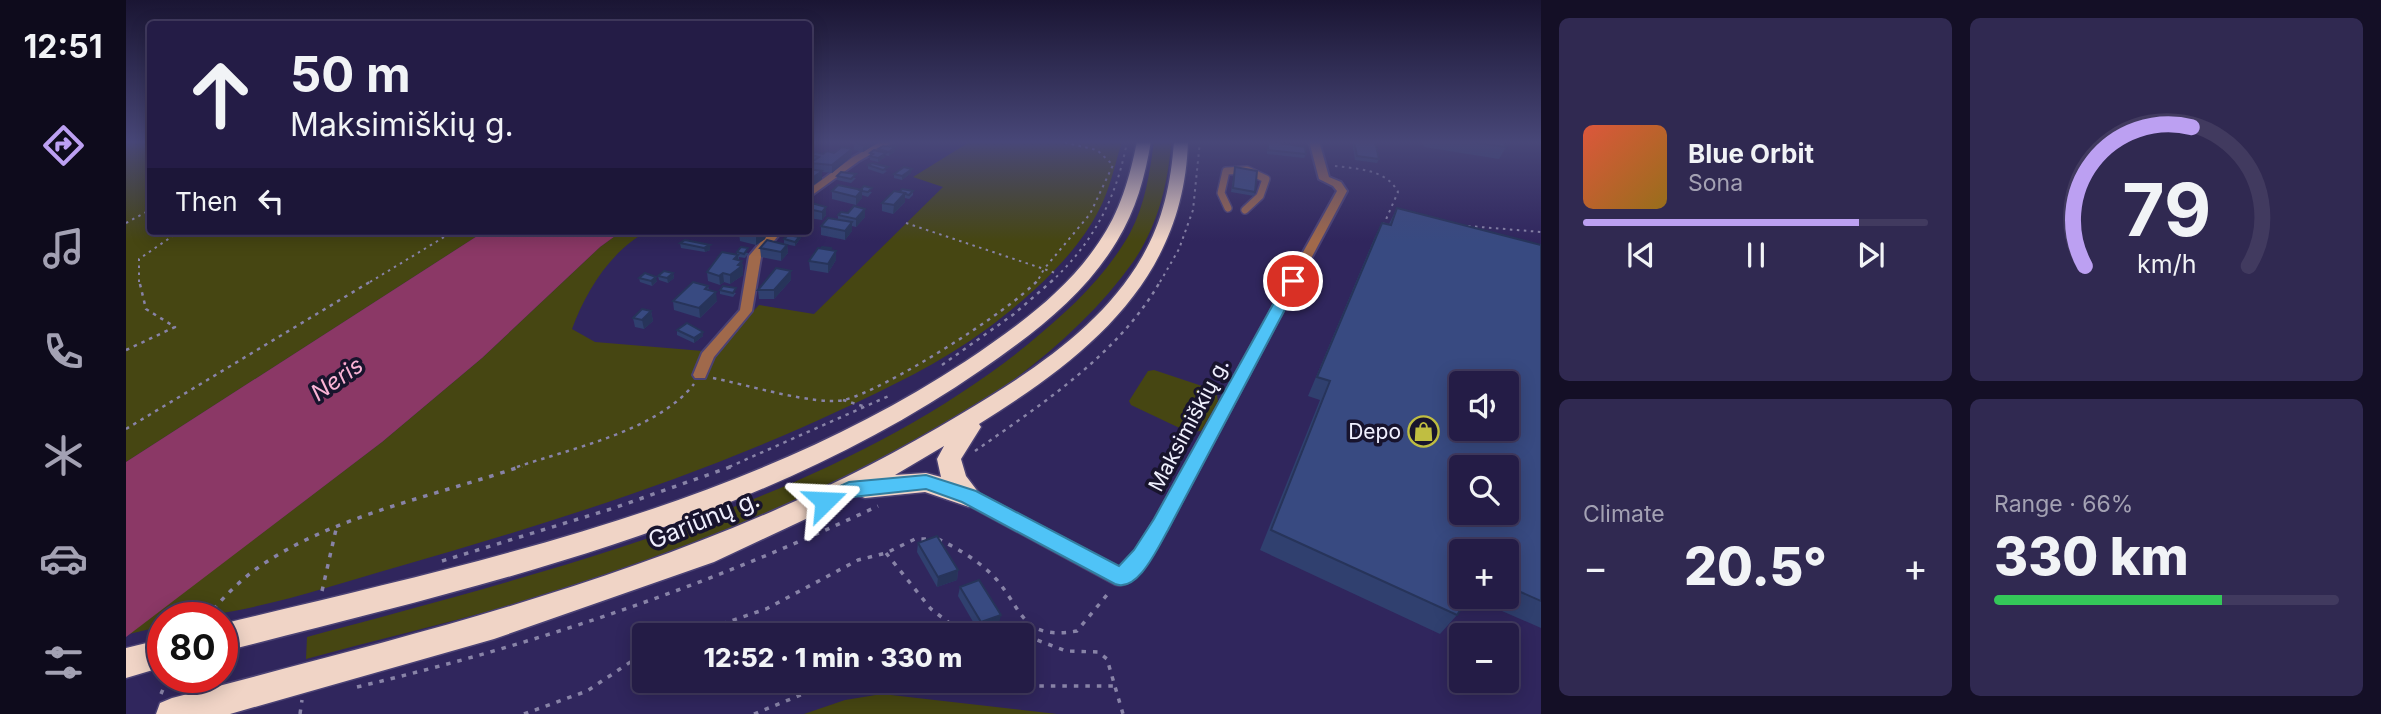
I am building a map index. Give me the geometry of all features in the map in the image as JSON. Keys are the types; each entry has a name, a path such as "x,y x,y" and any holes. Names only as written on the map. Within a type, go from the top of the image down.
{"highway":[{"name":"Gariūnų g.","path":"238,634 485,570 701,501 798,461 917,401 999,349 1037,319 1086,271 1112,236 1138,174"},
{"name":"Gariūnų g.","path":"172,714 296,691 618,587 729,547 849,490 974,419 1053,366 1085,338 1131,287 1164,231 1173,206 1177,174"},
{"path":"969,497 954,480 949,459 974,419"},
{"path":"849,490 926,482 969,497"},
{"path":"126,663 147,657"}],"street":[{"path":"812,192 836,174"},
{"name":"Maksimiškių g.","path":"1122,578 1142,556 1161,524 1342,191 1337,184 1324,179 1323,174"},
{"path":"700,375 707,356 746,311 755,256 773,235"},
{"path":"969,497 1122,578"}],"lane":[{"path":"1225,174 1221,193 1228,208"},
{"path":"1245,210 1260,196 1266,179 1260,174"}],"path":[{"path":"843,400 868,390 959,340 1037,282 1044,269 1090,214 1109,174"},
{"path":"938,367 986,336 1058,274 1082,246 1110,203 1118,174"},
{"path":"1381,230 1398,192 1397,187 1383,174"},
{"path":"126,223 147,212"},
{"path":"906,223 1058,274"},
{"path":"1458,225 1541,232"},
{"path":"126,349 176,327 157,320 144,307 138,295 139,259 174,235"},
{"path":"126,429 447,235"},
{"path":"218,602 257,565 337,525 505,472 617,432 659,414 685,399 700,375 821,400 843,400 866,407"},
{"path":"431,564 678,488 762,456 899,390"},
{"path":"333,591 322,594 337,525"},
{"path":"725,623 766,609 858,560 886,553 915,539 940,540 962,550 996,579 1025,623"},
{"path":"886,553 915,593 946,623"},
{"path":"1034,626 1059,634 1077,631 1122,578"},
{"path":"1034,639 1066,651 1098,652 1107,659 1123,714"},
{"path":"524,714 587,691 632,661"},
{"path":"1034,686 1116,686"},
{"path":"296,691 300,714"},
{"path":"754,714 806,693"}],"shaded area":[{"path":"126,174 147,174 147,235 479,235 126,462"},
{"path":"917,174 1112,174 1099,210 1077,244 1050,275 1004,316 933,364 783,436 619,498 509,534 311,592 238,610 238,602 171,602 382,442 482,358 600,247 616,235 642,235 622,249 601,273 572,329 595,342 715,352 759,305 814,314 943,187 913,177"},
{"path":"1167,174 1149,235 1133,262 1090,313 1038,360 980,404 916,443 783,510 655,561 525,601 306,659 307,637 588,558 683,526 776,490 865,448 950,400 1042,333 1097,280 1130,233 1140,211 1149,176"},
{"path":"1154,370 1211,389 1217,395 1218,402 1201,431 1188,432 1131,405 1129,401 1148,371"},
{"path":"147,620 147,630 129,634"},
{"path":"882,694 1057,714 804,714 845,700"}],"water":[{"name":"Neris","path":"479,235 616,235 600,247 482,358 382,442 172,602 147,602 147,621 126,637 126,462"}],"building":[{"path":"839,174 856,174 851,179 837,176"},
{"path":"1234,174 1257,174 1255,192 1233,188"},
{"path":"838,185 862,190 856,197 832,191"},
{"path":"864,186 872,188 868,192 860,190"},
{"path":"902,189 913,191 909,195 899,192"},
{"path":"894,191 905,193 894,205 882,203"},
{"path":"812,203 826,207 822,212 812,210"},
{"path":"854,206 865,209 856,219 838,215 841,212 848,213"},
{"name":"Depo","path":"1397,208 1541,245 1541,601 1519,591 1519,539 1449,539 1449,609 1461,609 1457,615 1271,530 1330,381 1317,377 1382,223 1391,225"},
{"path":"828,218 852,222 845,231 821,226"},
{"path":"788,235 799,237 795,242 784,239"},
{"path":"685,240 710,245 704,248 680,243"},
{"path":"767,240 787,245 781,252 760,248"},
{"path":"741,247 748,248 744,254 737,252"},
{"path":"818,248 836,251 828,264 809,261"},
{"path":"722,252 738,255 734,259 742,261 738,265 742,266 730,275 723,273 719,276 707,272"},
{"path":"776,268 791,271 774,290 758,290"},
{"path":"664,271 673,273 667,278 658,276"},
{"path":"645,273 656,277 651,281 639,278"},
{"path":"693,282 708,286 705,289 716,292 699,308 673,301"},
{"path":"723,286 736,288 733,293 720,290"},
{"path":"642,309 651,311 642,320 633,318"},
{"path":"687,323 703,332 694,338 677,330"},
{"path":"937,536 958,570 938,577 918,543"},
{"path":"979,580 1001,615 981,622 960,587"}],"place":[{"name":"Depo","path":"1424,432"}],"route":[{"path":"825,501 849,490 926,482 969,497 1122,578 1142,556 1161,524 1293,281"}]}
